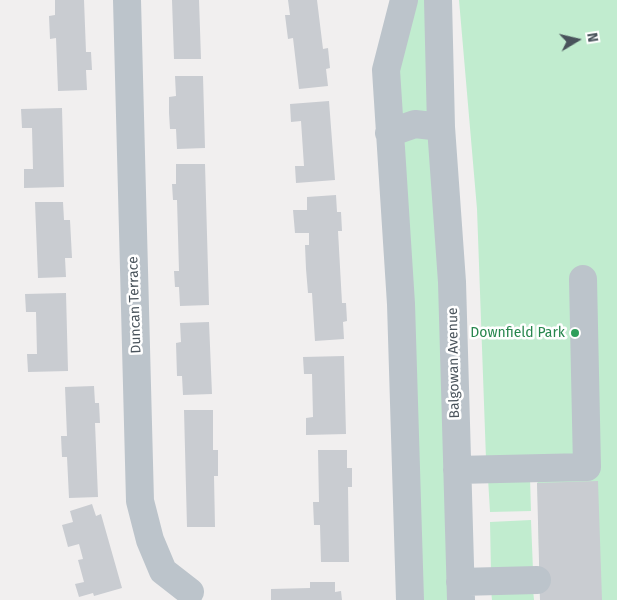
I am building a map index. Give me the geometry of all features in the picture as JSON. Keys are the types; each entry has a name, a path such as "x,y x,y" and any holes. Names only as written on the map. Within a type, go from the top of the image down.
{"street":[{"name":"Duncan Terrace","path":"127,0 140,501 150,540 163,571 190,592"},
{"path":"404,0 386,70 401,304 410,600"},
{"name":"Balgowan Avenue","path":"438,0 441,126 452,282 460,591"},
{"path":"389,133 415,124 441,126"},
{"path":"457,470 587,467 582,279"},
{"path":"460,591 537,580"}],"green space":[{"path":"412,0 431,0 431,115 396,118 394,73"},
{"path":"459,0 617,0 617,600 540,600 537,458 486,459 477,209"},
{"path":"430,136 436,153 453,600 417,600 404,137"},
{"path":"530,477 531,511 490,512 488,478"},
{"path":"531,520 533,571 491,572 490,522"},
{"path":"533,589 534,600 492,600 491,590"}],"building":[{"path":"55,0 84,0 86,52 91,52 92,70 86,70 87,90 58,91 56,38 50,39 49,16 55,15"},
{"path":"172,0 199,0 201,59 174,59"},
{"path":"288,0 317,0 323,49 328,48 330,68 326,69 328,86 299,89 293,38 288,39 285,15 290,15"},
{"path":"175,76 203,76 205,148 177,149 176,129 170,129 169,113 169,97 176,96"},
{"path":"329,101 335,180 296,183 295,166 304,166 301,121 291,122 290,104"},
{"path":"62,108 64,187 24,188 24,169 33,169 32,128 22,128 21,109"},
{"path":"176,164 205,164 209,305 180,306 179,287 175,287 174,271 179,271 177,200 173,200 172,184 176,184"},
{"path":"336,195 337,212 341,212 342,231 338,231 342,303 346,303 347,321 343,322 344,339 315,341 312,293 308,293 306,269 305,245 309,245 309,233 295,233 293,210 307,210 307,197"},
{"path":"35,202 63,202 64,220 70,220 72,258 65,258 66,277 38,278"},
{"path":"66,293 68,371 28,372 27,354 37,354 36,312 26,312 25,294"},
{"path":"209,322 212,394 183,395 182,376 177,376 176,343 181,342 180,323"},
{"path":"344,356 346,434 306,435 306,418 313,417 312,374 304,374 303,357"},
{"path":"94,386 95,403 99,403 100,423 95,423 98,497 69,498 67,457 62,457 61,436 67,436 65,387"},
{"path":"184,410 213,410 213,450 218,450 218,476 214,476 215,527 187,527"},
{"path":"318,450 347,450 347,468 352,468 352,487 348,487 349,562 321,562 320,525 314,525 313,502 319,502"},
{"path":"598,481 602,600 540,600 537,483"},
{"path":"92,504 96,516 101,514 122,588 94,596 93,593 79,597 75,584 84,582 78,560 83,559 79,544 68,547 62,525 73,522 70,511"},
{"path":"310,582 335,582 335,592 341,591 342,600 271,600 271,589 310,588"}],"place":[{"name":"Downfield Park","path":"575,333"}]}
